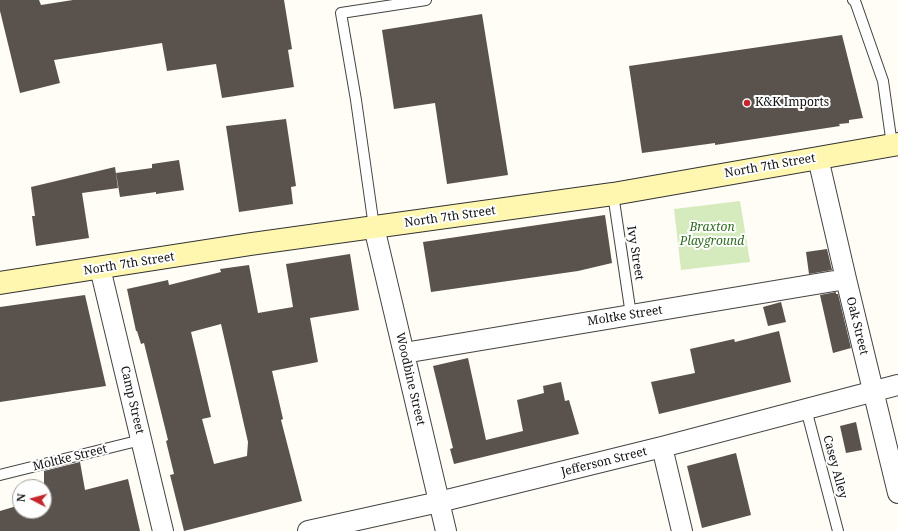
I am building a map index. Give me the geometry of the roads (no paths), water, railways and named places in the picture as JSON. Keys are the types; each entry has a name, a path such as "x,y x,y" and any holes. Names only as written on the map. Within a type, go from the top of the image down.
{"main road":[{"name":"North 7th Street","path":"0,283 251,244 613,194 895,144"}],"street":[{"name":"Oak Street","path":"818,158 898,493"},
{"name":"Woodbine Street","path":"374,227 446,531"},
{"name":"Camp Street","path":"100,268 163,531"},
{"name":"Moltke Street","path":"404,353 846,279"},
{"name":"Jefferson Street","path":"314,530 439,502 662,447 898,385"},
{"path":"662,447 682,531"}],"lane":[{"path":"374,227 356,100 341,13 426,0"},
{"path":"853,0 855,1 883,82 895,144"},
{"name":"Ivy Street","path":"613,194 631,315"},
{"name":"Casey Alley","path":"806,410 838,531"},
{"name":"Moltke Street","path":"0,475 141,440"}],"place":[{"name":"K&K Imports","path":"747,103"}],"park label":[{"name":"Braxton Playground","path":"712,235"}]}
